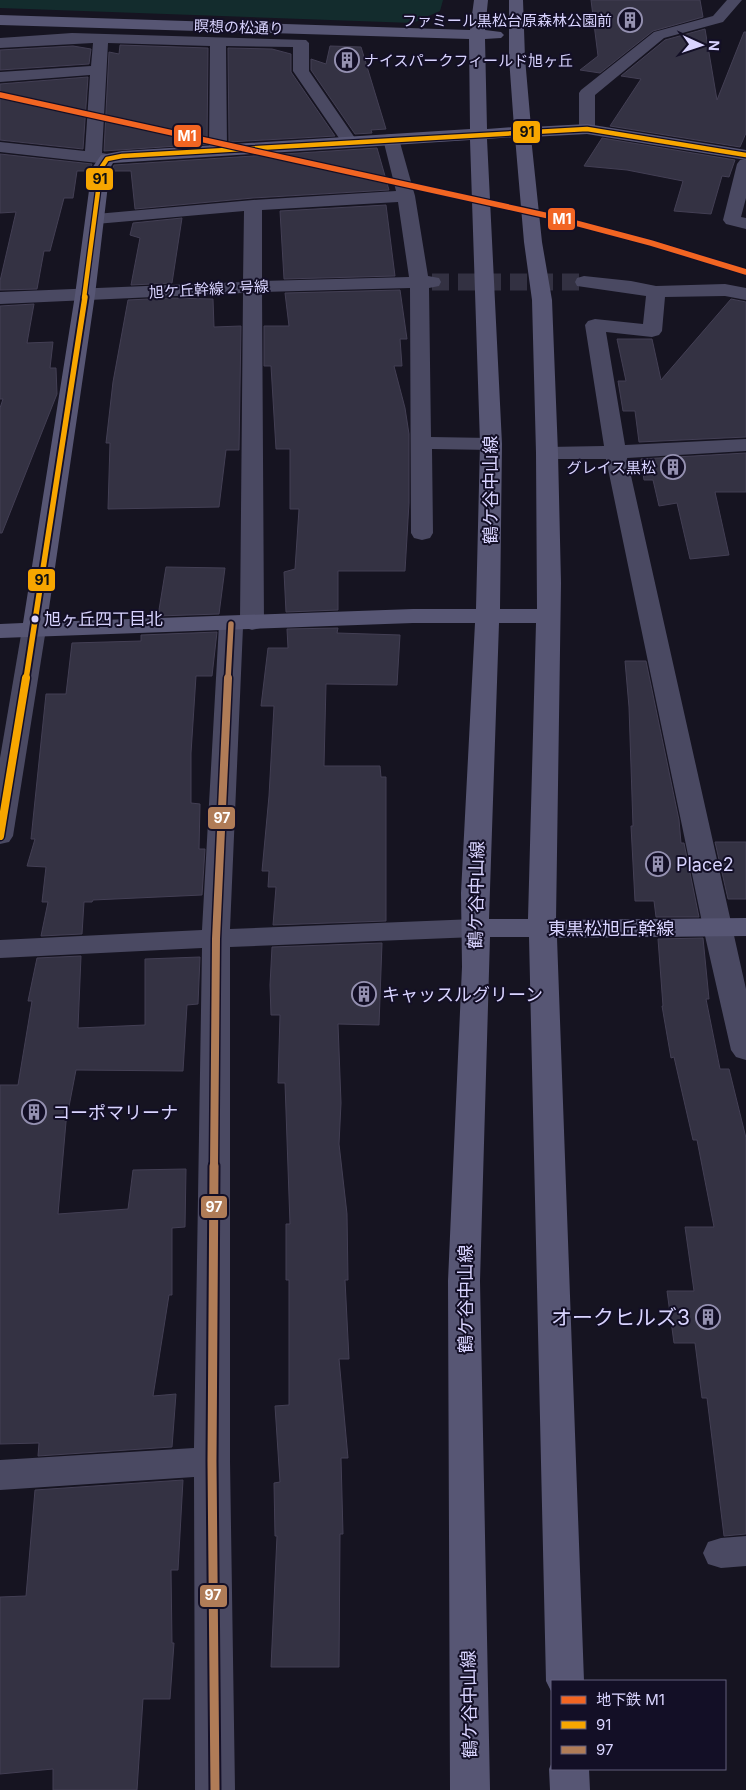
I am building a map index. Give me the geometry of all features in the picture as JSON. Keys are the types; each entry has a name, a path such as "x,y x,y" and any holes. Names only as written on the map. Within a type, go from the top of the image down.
{"street":[{"name":"鶴ケ谷中山線","path":"470,1790 464,1281 476,967 476,873 490,581 491,444 478,134 477,35 481,0"},
{"path":"516,0 516,36 522,131 533,242 542,300 547,453 548,616 543,929 565,1680"},
{"path":"587,129 587,93 660,35 718,19 732,3 746,8"},
{"name":"瞑想の松通り","path":"0,20 516,36"},
{"path":"0,836 34,629 96,218 101,168 99,70 102,38"},
{"path":"0,43 102,38 301,43 301,71 349,141"},
{"path":"218,41 218,149"},
{"path":"0,77 99,70"},
{"path":"0,147 100,158 349,141 587,129 746,155"},
{"path":"391,139 425,282 422,533"},
{"path":"746,164 732,217 732,220 746,224"},
{"path":"96,218 253,205 406,196"},
{"path":"214,1790 212,1460 216,940 241,623 253,287 253,205"},
{"name":"旭ケ丘幹線２号線","path":"0,298 425,282"},
{"path":"584,282 631,287 656,292 725,290 746,294"},
{"path":"656,292 652,331 595,326 615,451 717,927 746,1050"},
{"path":"422,443 491,444"},
{"path":"547,453 746,445"},
{"path":"0,631 413,616 548,616"},
{"name":"東黒松旭丘幹線","path":"475,928 746,927"},
{"path":"0,949 475,928"},
{"path":"0,1475 212,1460"},
{"path":"569,1770 570,1790"}],"green space":[{"path":"0,0 443,0 440,11 413,23 0,8"}],"building":[{"path":"591,0 700,0 703,17 653,31 600,73 580,70 598,56"},
{"path":"705,29 717,100 744,32 746,32 746,133 740,147 610,126 641,79 621,76 665,40"},
{"path":"120,45 208,48 207,144 104,151 109,52 119,54"},
{"path":"73,46 91,49 89,64 0,70 0,50"},
{"path":"330,46 361,47 386,129 371,130 372,133 355,134 311,70 311,59 326,64"},
{"path":"228,48 272,49 291,54 291,72 335,136 229,142"},
{"path":"88,77 83,149 0,140 0,84"},
{"path":"602,138 735,160 729,177 722,176 711,214 674,211 683,181 627,170 584,166"},
{"path":"377,148 389,190 253,198 135,209 131,171 112,171 114,165"},
{"path":"0,154 92,164 90,171 77,171 73,198 64,198 50,251 44,251 37,289 0,290 0,281 16,212 0,213"},
{"path":"386,205 395,276 284,279 280,211"},
{"path":"182,218 172,283 131,285 140,238 130,235 133,223"},
{"path":"400,290 407,339 400,339 402,366 394,366 405,408 409,434 409,503 405,571 338,571 338,610 286,612 284,572 295,569 299,509 290,509 290,449 276,449 271,366 264,366 264,326 289,326 285,293"},
{"path":"169,298 213,299 214,327 241,326 239,450 226,450 219,507 108,509 110,443 106,443 113,382 128,300"},
{"path":"731,299 746,302 746,437 639,442 635,411 623,411 618,381 626,381 617,339 652,339 661,380"},
{"path":"34,304 27,343 53,342 50,368 56,368 57,394 2,533 0,533 0,408 3,399 0,399 0,306"},
{"path":"746,453 746,492 715,492 729,555 690,559 677,503 659,506 653,480 644,480 641,459"},
{"path":"166,567 225,568 219,614 158,616"},
{"path":"338,628 337,633 400,635 397,685 326,684 324,766 380,766 381,777 386,777 386,921 273,925 276,887 268,887 269,871 262,871 269,796 274,706 261,706 268,648 288,648 287,629"},
{"path":"217,632 212,676 196,676 191,753 191,803 200,804 199,849 205,849 202,895 84,902 82,934 41,936 48,902 42,902 46,867 27,866 35,839 31,839 46,694 66,694 72,643 141,641 141,635"},
{"path":"625,661 646,661 679,820 681,843 684,843 699,917 656,917 654,901 635,901 631,826 633,826 629,707"},
{"path":"715,842 746,842 746,899 728,899"},
{"path":"703,938 709,999 706,999 720,1069 729,1069 746,1138 746,1534 724,1536 707,1398 702,1398 695,1343 674,1343 667,1291 694,1291 685,1227 714,1227 697,1140 693,1140 674,1057 671,1058 662,1006 658,939"},
{"path":"382,943 379,1025 338,1024 341,1103 339,1144 347,1214 348,1280 345,1280 349,1359 339,1359 348,1458 341,1458 343,1534 340,1534 339,1667 271,1667 277,1536 275,1536 274,1483 280,1482 275,1406 289,1405 289,1280 286,1280 286,1224 290,1224 285,1083 278,1083 280,1015 271,1015 272,947"},
{"path":"81,956 78,1028 145,1025 145,959 200,957 198,1004 187,1005 183,1071 76,1070 66,1122 58,1214 128,1209 133,1170 186,1169 185,1227 172,1228 172,1295 169,1295 153,1396 176,1394 172,1447 38,1456 39,1443 0,1444 0,1085 18,1085 32,1001 28,1001 37,958"},
{"path":"183,1480 178,1570 171,1570 172,1643 174,1643 170,1699 143,1699 137,1790 53,1790 53,1769 0,1774 0,1597 26,1596 35,1490"}],"tunnel":[{"path":"432,282 584,282"}],"metro line":[{"name":"M1","path":"0,95 549,216 651,243 746,272"}],"transit line":[{"name":"91","path":"0,836 85,295 101,168 107,159 122,156 587,129 746,155"},
{"name":"97","path":"215,1790 212,1461 216,939 231,624"}],"place":[{"name":"ファミール黒松台原森林公園前","path":"630,20"},
{"name":"ナイスパークフィールド旭ヶ丘","path":"347,60"},
{"name":"グレイス黒松","path":"673,467"},
{"name":"旭ヶ丘四丁目北","path":"35,619"},
{"name":"Place2","path":"658,864"},
{"name":"キャッスルグリーン","path":"364,994"},
{"name":"コーポマリーナ","path":"34,1112"},
{"name":"オークヒルズ3","path":"708,1317"}]}
